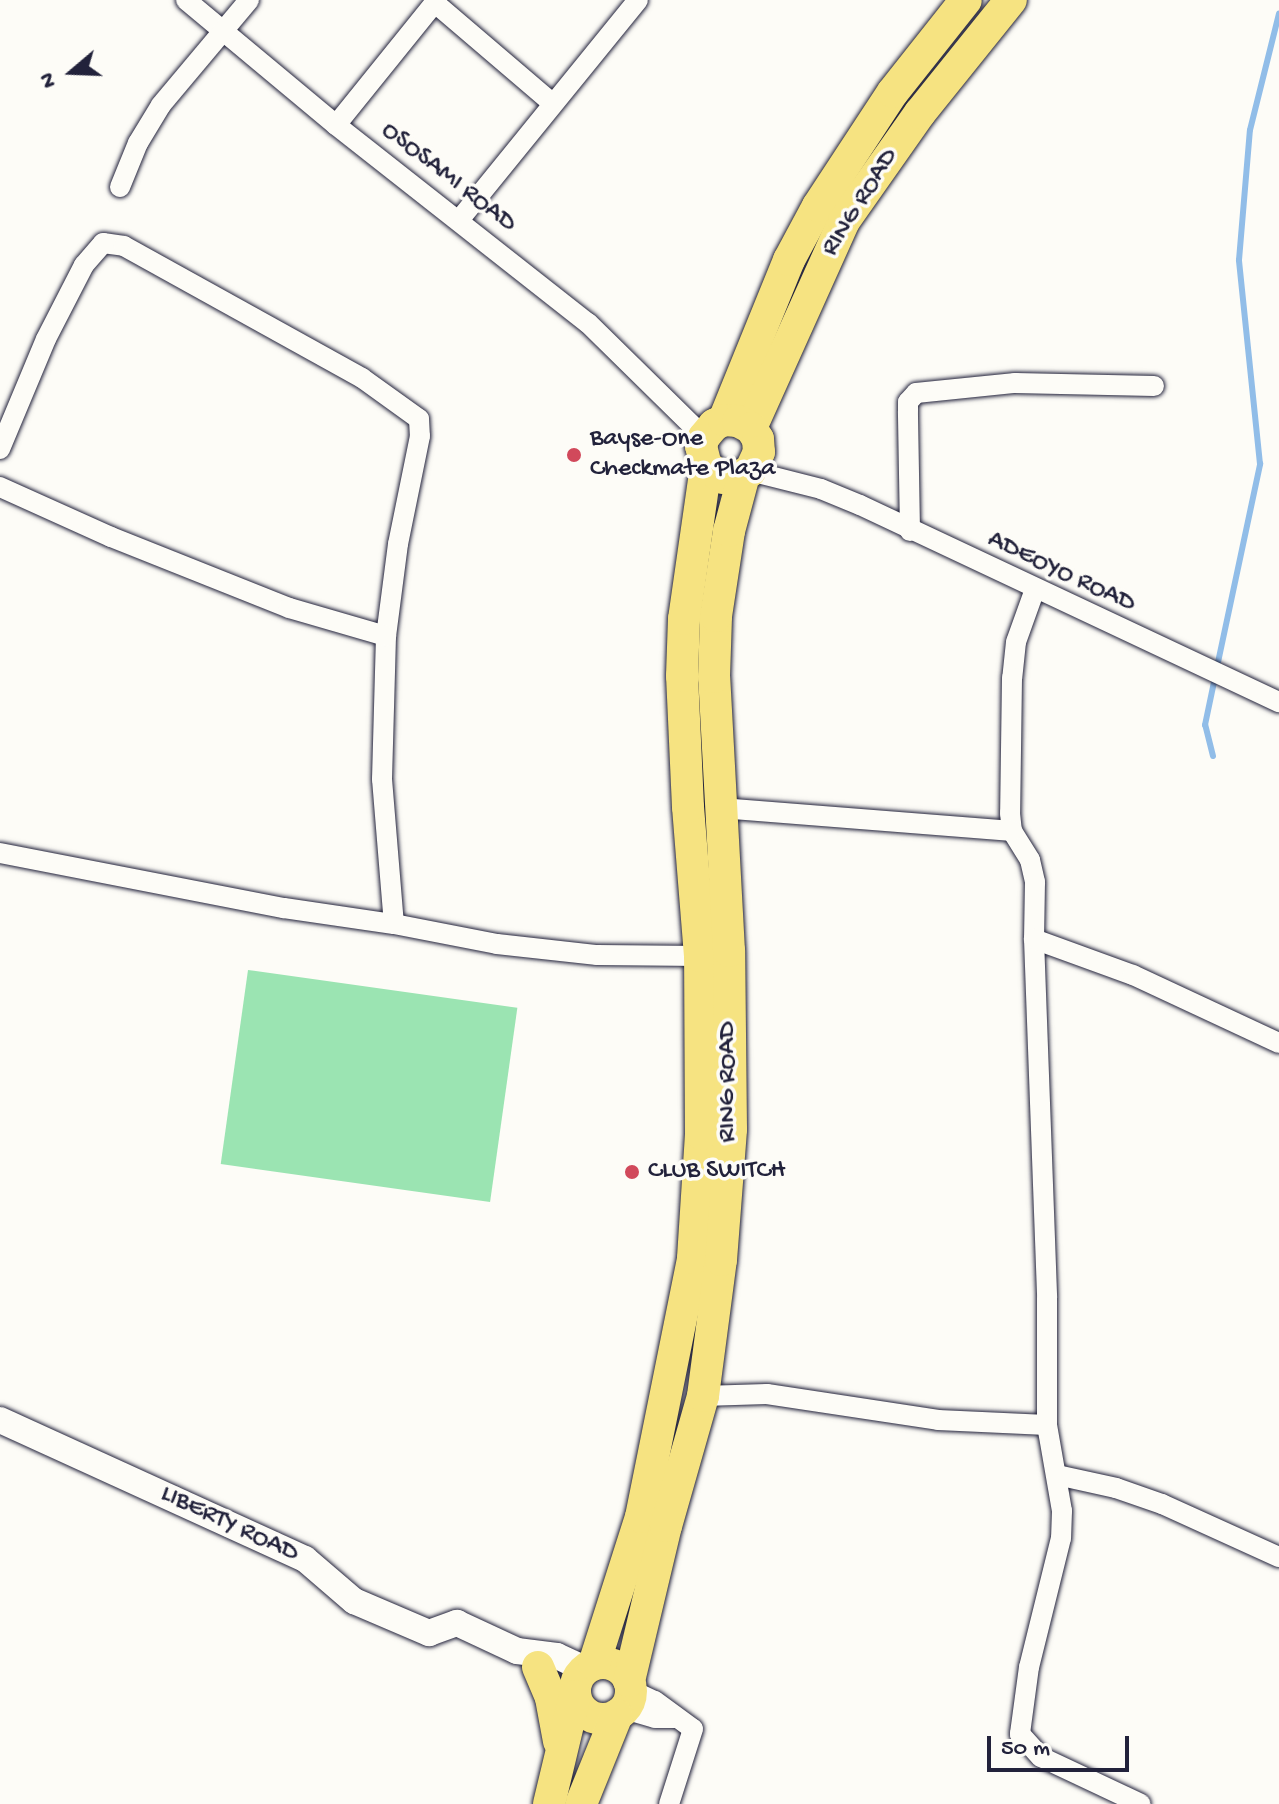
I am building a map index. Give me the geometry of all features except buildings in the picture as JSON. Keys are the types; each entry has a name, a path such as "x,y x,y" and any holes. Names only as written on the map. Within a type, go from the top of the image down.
{"main road":[{"name":"RING ROAD","path":"549,1804 582,1679 641,1517 693,1258 701,1134 700,956 688,807 682,676 684,619 731,447 789,260 818,206 893,92 966,0"},
{"name":"RING ROAD","path":"581,1804 625,1699 666,1526 703,1396 721,1260 731,1129 729,951 714,677 716,616 729,531 731,447 844,221 920,113 1011,0"},
{"path":"528,1659 551,1698 561,1755"},
{"path":"614,1665 625,1699 604,1719 591,1716 581,1708 582,1679 614,1665"}],"street":[{"name":"OSOSAMI ROAD","path":"186,0 336,125 460,219 588,323 671,403 698,414 731,447"},
{"path":"120,187 138,143 161,105 249,0"},
{"path":"460,219 638,0"},
{"path":"336,125 436,1 552,103"},
{"path":"0,449 46,339 84,265 103,243 124,246 362,378 419,419 420,436 398,544 386,636 382,779 394,924"},
{"path":"910,531 908,402 916,393 1015,383 1154,386"},
{"name":"ADEOYO ROAD","path":"731,447 1279,702"},
{"path":"0,487 111,537 289,608 386,636"},
{"path":"1035,589 1016,642 1012,678 1012,831 1030,860 1035,882 1034,939 1047,1298 1047,1425 1062,1499 1061,1538 1029,1667 1020,1734 1041,1757 1141,1804"},
{"path":"721,808 1012,831"},
{"path":"0,853 284,908 394,924 497,944 597,955 700,956"},
{"path":"1034,939 1133,975 1279,1043"},
{"path":"703,1396 767,1394 938,1420 1047,1425"},
{"name":"LIBERTY ROAD","path":"0,1420 305,1559 354,1601 429,1633 457,1623 528,1659 582,1679"},
{"path":"1057,1475 1116,1488 1162,1504 1279,1557"},
{"path":"625,1699 655,1718 676,1718 693,1729 669,1804"}],"green space":[{"path":"248,970 517,1008 490,1202 221,1164"}],"waterway":[{"path":"1217,667 1260,464 1239,260 1250,130 1279,14"},
{"path":"1213,756 1205,725 1215,677"}],"place":[{"name":"Bayse-One Checkmate Plaza","path":"574,455"},
{"name":"CLUB SWITCH","path":"632,1172"}]}
